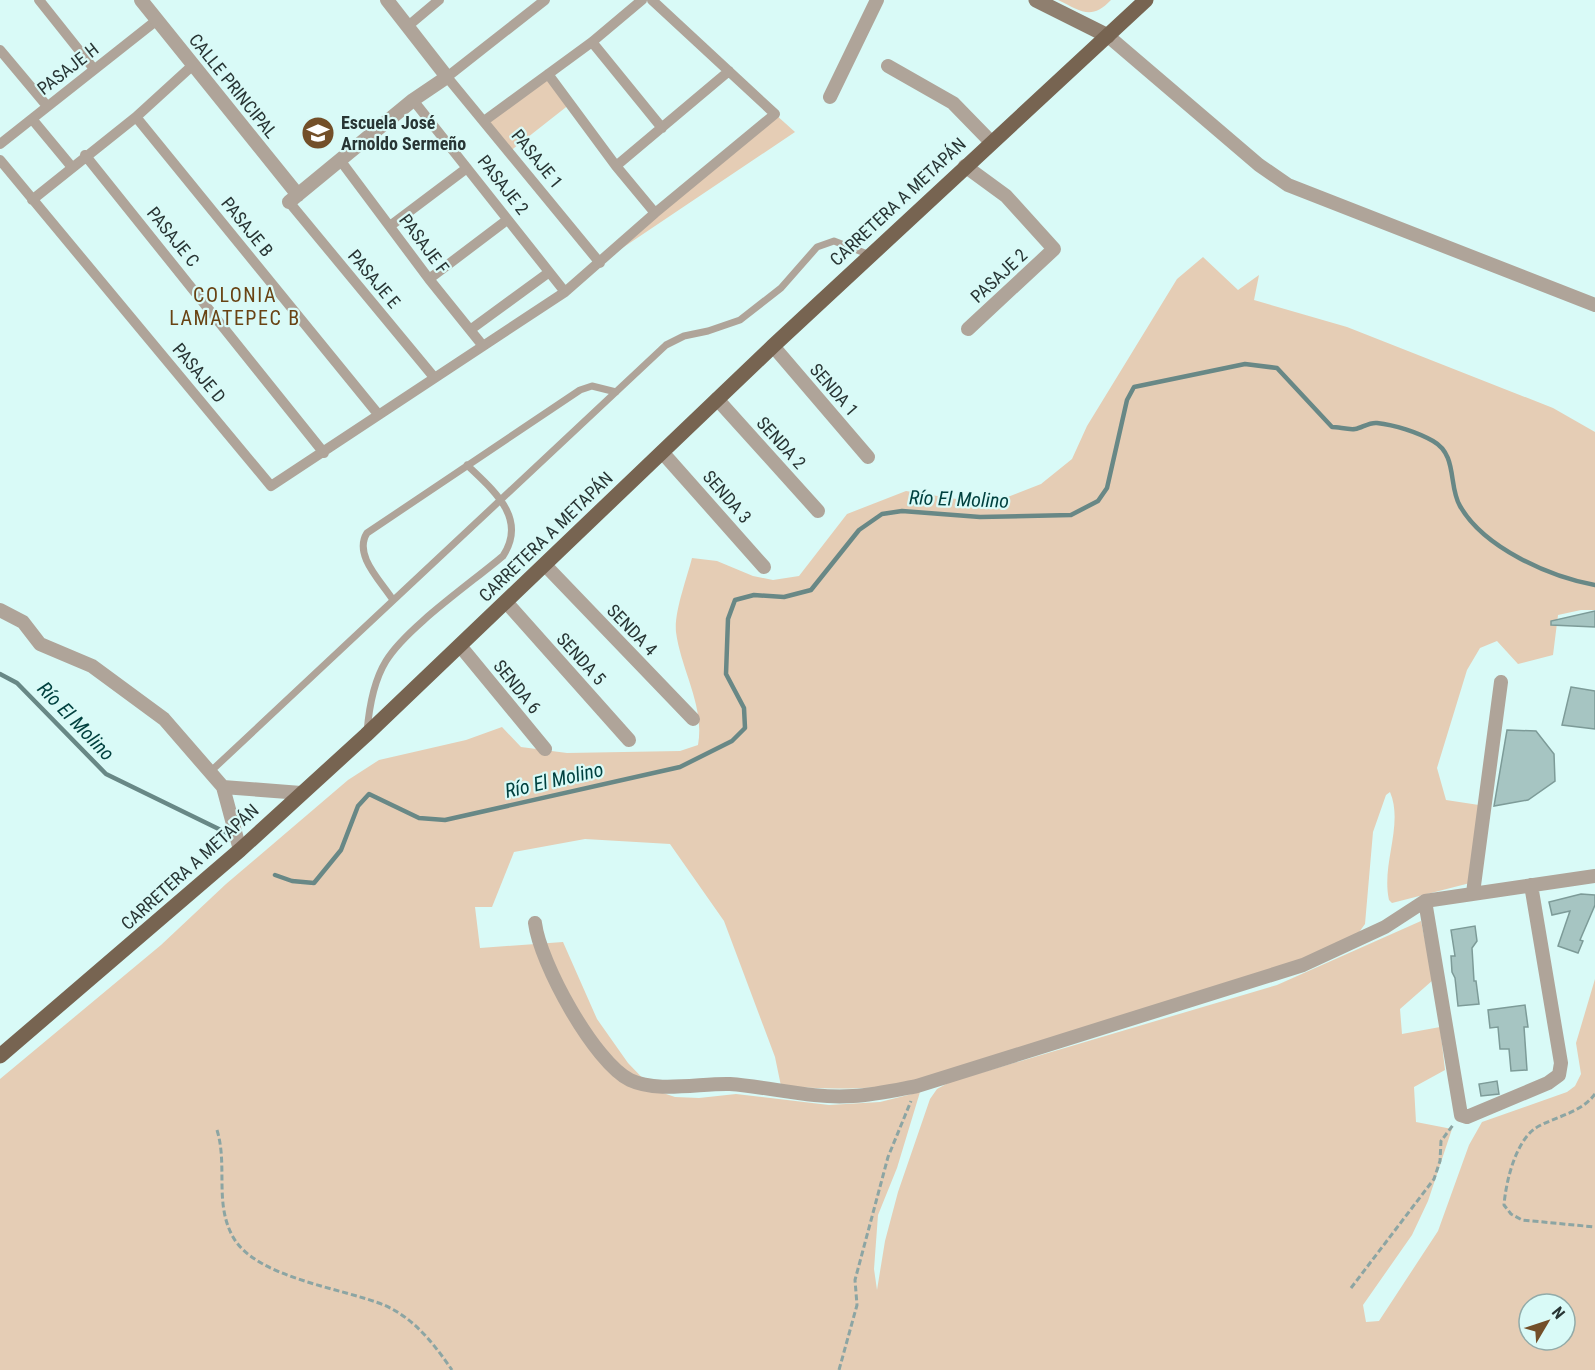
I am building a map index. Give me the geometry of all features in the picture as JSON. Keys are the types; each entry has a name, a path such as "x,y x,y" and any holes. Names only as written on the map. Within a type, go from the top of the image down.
{"main road":[{"path":"1036,0 1108,36"},
{"name":"CARRETERA A METAPÁN","path":"0,1056 240,850 366,735 461,647 773,346 1146,0"}],"street":[{"path":"39,0 94,69"},
{"name":"CALLE PRINCIPAL","path":"141,0 194,65 293,199"},
{"path":"387,0 447,77"},
{"path":"408,26 440,0"},
{"path":"293,199 413,100 447,77 545,0"},
{"path":"484,121 591,42 642,0"},
{"path":"324,453 434,376 565,292 655,213 775,114 652,0"},
{"path":"830,97 877,0"},
{"name":"PASAJE H","path":"0,144 157,20"},
{"path":"1108,36 1259,165 1288,184 1595,305"},
{"path":"591,42 662,128"},
{"path":"0,50 46,106"},
{"path":"32,200 71,166 136,117 194,65"},
{"path":"888,66 952,103 991,142"},
{"path":"616,166 729,71"},
{"path":"548,74 616,166 655,213"},
{"name":"PASAJE 1","path":"447,77 600,263"},
{"name":"PASAJE 2","path":"413,100 565,292"},
{"name":"PASAJE B","path":"136,117 378,414"},
{"path":"32,119 71,166"},
{"name":"PASAJE C","path":"85,155 324,453"},
{"name":"PASAJE D","path":"0,159 271,486 324,453"},
{"name":"PASAJE F","path":"340,160 429,279 483,346"},
{"name":"PASAJE 2","path":"965,166 1006,196 1054,249 968,329"},
{"path":"390,226 467,168"},
{"name":"PASAJE E","path":"293,199 434,376"},
{"path":"429,279 507,220"},
{"path":"470,330 548,273"},
{"name":"SENDA 1","path":"773,346 868,457"},
{"name":"SENDA 2","path":"717,399 818,511"},
{"name":"SENDA 3","path":"662,452 764,567"},
{"name":"SENDA 4","path":"545,565 693,719"},
{"name":"SENDA 5","path":"506,602 629,740"},
{"path":"0,610 22,622 40,644 92,666 164,719 223,787 240,850"},
{"name":"SENDA 6","path":"461,647 544,749"},
{"path":"1473,893 1501,682"},
{"path":"223,787 301,793"},
{"path":"535,923 540,948 574,1016 609,1064 619,1074 633,1082 684,1086 729,1084 799,1094 853,1096 917,1086 1303,965 1385,927 1425,901 1595,876"},
{"path":"1425,901 1461,1115 1467,1117 1548,1083 1559,1075 1561,1063 1532,885"}],"lane":[{"path":"210,772 666,345 684,336 708,332 740,320 781,288 817,247 834,241 870,255"},
{"path":"393,600 363,554 362,542 367,533 580,390 592,386 616,392"},
{"path":"366,735 370,702 390,655 400,642 503,556 511,543 513,528 501,499 467,465"}],"path":[{"path":"839,1370 856,1305 855,1280 888,1157 917,1086"},
{"path":"1595,1094 1587,1104 1536,1127 1526,1138 1505,1190 1504,1205 1511,1214 1522,1221 1595,1227"},
{"path":"1352,1288 1434,1179 1440,1161 1441,1141 1461,1115"},
{"path":"217,1130 221,1145 221,1205 233,1238 246,1253 268,1267 384,1306 407,1319 433,1342 452,1370"}],"shaded area":[{"path":"1058,0 1111,0 1098,10 1086,12"},
{"path":"548,74 570,104 509,152 484,121"},
{"path":"775,114 795,132 600,263"},
{"path":"1203,257 1238,290 1259,275 1254,300 1347,327 1553,408 1595,432 1595,610 1581,610 1558,615 1553,655 1518,664 1497,641 1480,648 1467,670 1437,768 1446,800 1479,805 1470,883 1392,903 1389,900 1387,886 1395,818 1390,792 1386,795 1373,832 1365,924 1357,935 1282,968 918,1084 883,1087 781,1086 775,1057 724,921 670,844 585,839 514,852 492,907 475,907 480,948 563,942 597,1019 628,1063 654,1090 675,1097 699,1098 736,1094 829,1105 880,1102 920,1092 897,1168 878,1215 874,1269 877,1290 885,1241 898,1192 930,1099 937,1089 950,1082 1277,985 1421,921 1433,980 1400,1009 1402,1034 1440,1027 1445,1070 1414,1087 1416,1122 1452,1129 1428,1201 1412,1235 1363,1305 1366,1322 1379,1321 1438,1231 1469,1145 1482,1122 1567,1092 1575,1086 1581,1074 1576,1043 1595,979 1595,1370 0,1370 0,1079 161,945 226,884 348,780 379,760 466,740 502,727 521,747 567,753 680,751 698,745 698,716 676,632 679,605 692,558 717,561 753,576 773,580 799,576 847,514 906,491 975,502 1005,498 1041,484 1072,459 1087,426 1177,279"}],"building":[{"path":"1595,611 1595,627 1551,625 1551,621"},
{"path":"1571,687 1595,691 1595,729 1562,725"},
{"path":"1507,730 1536,731 1554,754 1555,781 1528,800 1494,806"},
{"path":"1581,894 1595,895 1595,905 1580,940 1583,941 1578,953 1558,946 1570,911 1552,915 1549,902"},
{"path":"1475,926 1477,941 1472,948 1474,981 1476,981 1479,1004 1458,1006 1455,978 1452,972 1451,956 1455,956 1451,930"},
{"path":"1525,1005 1528,1027 1524,1027 1527,1070 1511,1071 1509,1049 1500,1049 1498,1027 1490,1028 1488,1010"},
{"path":"1497,1081 1499,1094 1481,1096 1479,1084"}],"waterway":[{"name":"Río El Molino","path":"275,875 292,881 314,883 341,850 358,806 369,794 419,818 445,820 680,767 732,741 745,728 744,708 726,674 728,619 735,600 754,595 784,597 811,590 859,530 882,514 902,511 980,517 1071,515 1098,501 1107,488 1127,400 1134,387 1245,364 1277,368 1332,427 1355,429 1377,423 1406,429 1433,441 1446,454 1460,506 1485,535 1501,547 1539,568 1595,585"},
{"name":"Río El Molino","path":"0,674 17,683 106,774 229,834"}],"place":[{"name":"Escuela José Arnoldo Sermeño","path":"318,133"}],"district":[{"name":"COLONIA LAMATEPEC B","path":"235,306"}]}
